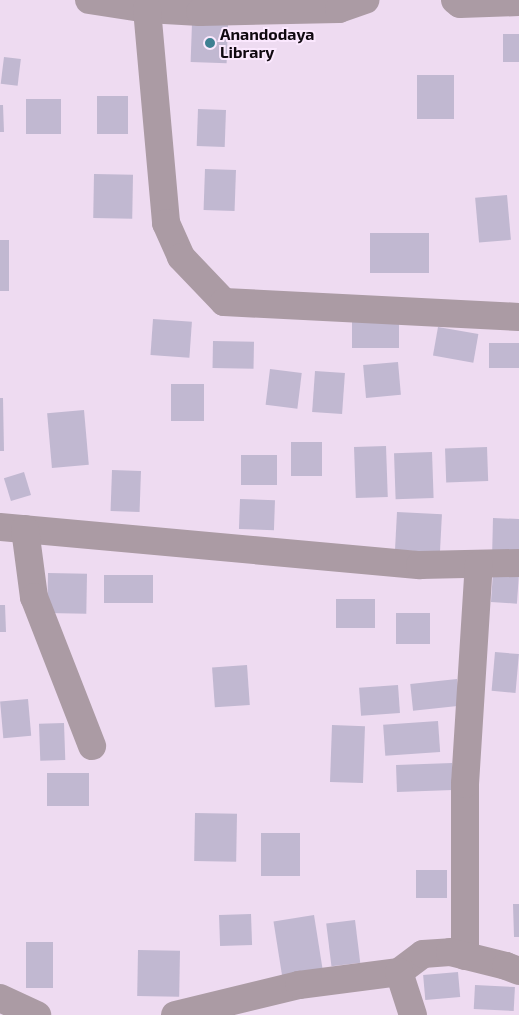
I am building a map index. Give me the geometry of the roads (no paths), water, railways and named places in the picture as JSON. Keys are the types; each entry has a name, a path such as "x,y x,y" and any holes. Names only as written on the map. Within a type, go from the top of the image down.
{"street":[{"path":"89,0 147,9 200,12 339,9 365,0"},
{"path":"455,0 460,4 519,2"},
{"path":"147,9 166,223 181,257 224,302 519,317"},
{"path":"92,746 34,597 12,528 420,565 519,563"},
{"path":"465,956 465,784 479,564"},
{"path":"175,1015 299,985 399,972 423,954 450,952 519,971"},
{"path":"399,972 414,1015"},
{"path":"0,998 36,1015"}],"place":[{"name":"Anandodaya Library","path":"210,43"}]}
